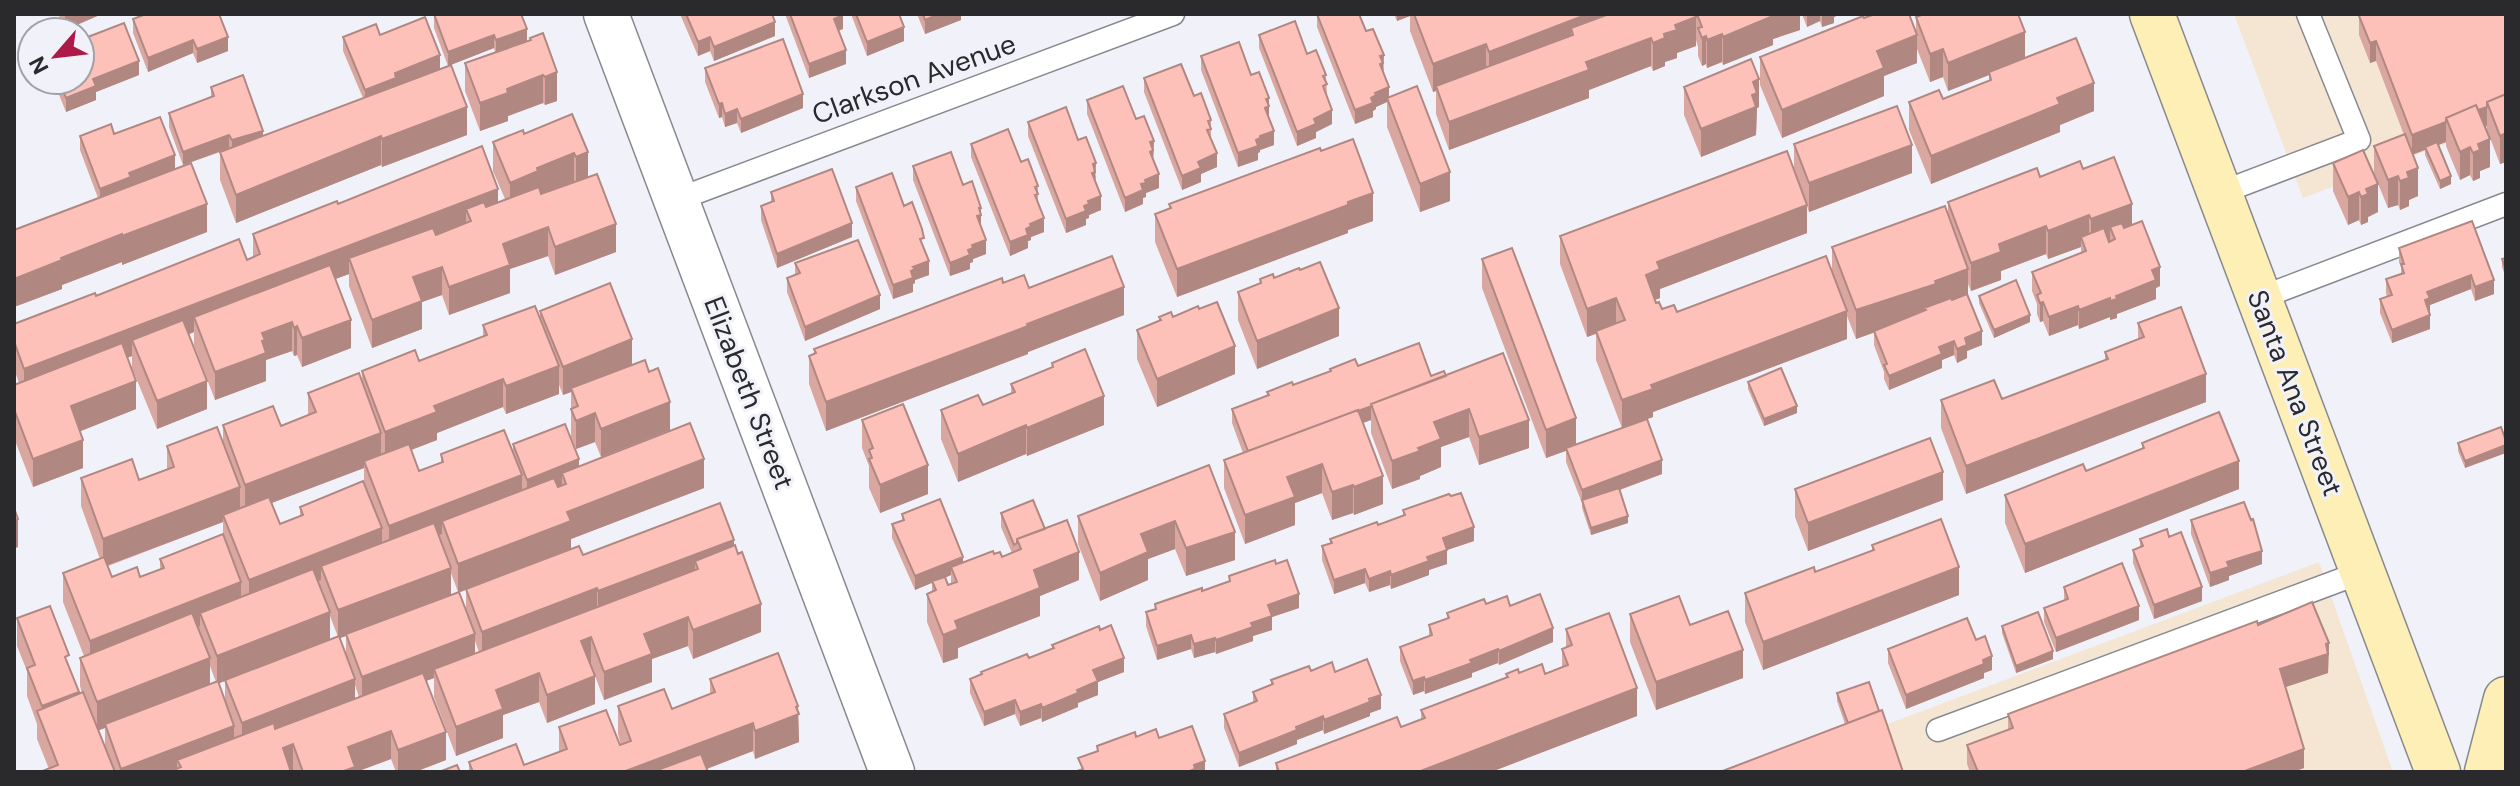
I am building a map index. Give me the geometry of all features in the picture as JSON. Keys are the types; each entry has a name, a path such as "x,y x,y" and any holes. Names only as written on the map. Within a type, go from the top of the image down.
{"street":[{"name":"Elizabeth Street","path":"606,14 892,772"},
{"name":"Santa Ana Street","path":"2152,14 2438,772"},
{"path":"2487,772 2506,699"}],"lane":[{"name":"Clarkson Avenue","path":"676,200 1173,14"},
{"path":"2220,193 2359,140 2308,14"},
{"path":"2260,298 2506,204"},
{"path":"1938,730 2362,572"}],"shaded area":[{"path":"2234,14 2506,14 2506,121 2303,198"},
{"path":"2319,562 2393,772 1760,772"}],"building":[{"path":"146,14 219,14 228,37 197,49 193,40 148,58 133,19"},
{"path":"434,14 521,14 527,29 496,40 494,35 448,52"},
{"path":"686,14 772,14 775,22 714,47 710,37 698,42"},
{"path":"790,14 842,14 834,19 846,50 809,64"},
{"path":"856,14 899,14 904,27 867,42"},
{"path":"923,14 939,14 925,20"},
{"path":"1317,14 1359,14 1366,31 1373,29 1384,55 1380,56 1383,63 1380,64 1389,87 1375,93 1371,98 1373,103 1355,110"},
{"path":"1414,14 1588,14 1489,52 1486,44 1433,64"},
{"path":"1609,14 1694,14 1696,17 1675,25 1677,30 1664,34 1665,38 1653,43 1651,38 1586,62 1589,70 1449,122 1436,86 1573,35 1571,28"},
{"path":"1697,14 1773,16 1723,37 1722,34 1707,40 1706,36 1702,38 1698,28 1702,27"},
{"path":"1875,14 1909,14 1917,35 1877,51 1884,68 1782,110 1760,57"},
{"path":"1924,14 2018,14 2025,32 1948,63 1943,49 1930,54 1916,17"},
{"path":"2506,14 2506,94 2487,102 2487,107 2478,110 2476,105 2446,118 2446,122 2412,135 2376,41 2370,43 2359,16"},
{"path":"425,17 440,55 395,73 396,78 365,90 343,37 376,24 380,35"},
{"path":"1295,21 1307,54 1316,50 1326,75 1323,76 1327,84 1323,86 1332,110 1314,119 1316,124 1297,132 1259,35"},
{"path":"124,23 139,61 96,78 96,34"},
{"path":"543,33 557,72 507,89 508,93 480,103 465,63"},
{"path":"2076,38 2094,83 2057,98 2060,104 1931,156 1909,102 1939,90 1943,99 1991,80 1989,72"},
{"path":"783,39 803,94 741,119 737,109 725,114 705,68"},
{"path":"1239,42 1251,75 1259,72 1269,98 1266,99 1269,106 1265,108 1274,131 1260,136 1256,140 1258,146 1238,153 1201,56"},
{"path":"1751,59 1759,79 1753,82 1757,93 1752,95 1756,107 1701,129 1684,87"},
{"path":"1181,64 1194,96 1201,93 1211,120 1208,121 1211,129 1207,130 1217,153 1198,162 1201,168 1182,176 1144,78"},
{"path":"451,65 467,107 382,139 381,136 236,195 220,152"},
{"path":"243,75 263,131 232,140 229,135 183,152 169,113 214,96 211,87"},
{"path":"1123,86 1136,119 1144,116 1154,141 1150,142 1153,150 1150,152 1159,174 1141,184 1143,190 1125,198 1087,100"},
{"path":"1417,86 1450,172 1420,184 1387,98"},
{"path":"2506,94 2506,133 2500,136 2487,102"},
{"path":"2476,105 2490,139 2478,144 2480,150 2473,153 2470,147 2460,152 2446,118"},
{"path":"1897,106 1912,145 1809,183 1794,144"},
{"path":"1066,107 1078,140 1086,137 1096,163 1093,164 1095,172 1092,173 1101,196 1088,201 1089,204 1084,206 1086,211 1066,219 1028,122"},
{"path":"572,114 588,152 576,157 574,153 510,183 493,142 523,130 524,134"},
{"path":"160,117 175,155 129,173 131,177 100,189 80,136 111,124 114,134"},
{"path":"1008,129 1021,162 1028,159 1038,186 1035,187 1038,194 1035,195 1044,218 1030,224 1026,229 1028,235 1010,242 971,144"},
{"path":"2405,134 2418,168 2407,172 2409,178 2400,181 2398,176 2388,180 2374,146"},
{"path":"1353,139 1373,193 1177,269 1155,214 1171,208 1169,204 1320,148 1321,151"},
{"path":"2437,142 2451,176 2440,181 2425,147"},
{"path":"482,146 498,189 24,369 14,341 14,324 95,293 96,296 239,239 247,260 260,254 253,234 337,201 338,204"},
{"path":"2363,150 2378,184 2366,189 2368,194 2361,197 2359,192 2348,197 2333,163"},
{"path":"1787,151 1807,205 1657,262 1660,269 1646,275 1656,303 1659,302 1662,309 1674,305 1677,312 1826,256 1847,311 1651,385 1653,389 1622,400 1596,331 1625,320 1616,298 1587,309 1560,236"},
{"path":"951,152 963,185 972,181 981,208 981,215 977,216 986,240 972,245 973,248 968,250 970,255 950,263 913,166"},
{"path":"2114,157 2132,204 2091,219 2089,215 2048,231 2046,226 1999,244 2001,252 1971,263 1948,202 2037,168 2040,177 2080,161 2083,169"},
{"path":"191,163 207,204 122,234 14,279 14,230"},
{"path":"832,169 852,223 777,254 761,206 774,201 771,192"},
{"path":"892,173 904,206 912,202 924,238 920,239 929,261 913,267 913,278 893,285 856,187"},
{"path":"597,174 616,224 555,247 548,227 503,244 510,265 449,287 442,267 413,277 422,301 372,320 349,258 433,228 436,235 471,221 466,209 484,202 486,207 539,187 541,194"},
{"path":"1945,206 1968,269 1935,281 1936,284 1856,310 1832,247"},
{"path":"2142,221 2160,267 2152,270 2156,280 2116,296 2117,299 2110,301 2110,298 2079,310 2078,306 2049,317 2043,302 2040,303 2037,295 2041,293 2032,272 2086,251 2081,237 2104,228 2109,242 2115,239 2110,227 2122,223 2124,228"},
{"path":"2472,221 2494,280 2475,287 2471,275 2427,292 2430,298 2425,300 2430,315 2392,330 2380,299 2392,295 2386,279 2404,273 2399,248"},
{"path":"858,240 880,295 805,327 787,278 800,273 795,263"},
{"path":"1512,248 1576,418 1546,430 1482,259"},
{"path":"1112,256 1124,287 826,402 809,356 816,353 814,349 1002,278 1003,283 1024,275 1029,288"},
{"path":"1320,262 1339,308 1257,341 1238,292 1261,283 1260,279 1273,274 1274,278"},
{"path":"330,265 351,320 302,338 292,322 262,333 266,353 215,372 194,317"},
{"path":"2016,280 2030,315 1994,330 1979,296"},
{"path":"610,283 632,339 563,367 540,311"},
{"path":"1967,294 1982,331 1965,338 1967,345 1957,349 1954,341 1939,347 1942,354 1889,376 1874,331 1926,310 1924,308"},
{"path":"1217,302 1235,346 1157,379 1137,330 1171,312 1173,317"},
{"path":"535,306 559,366 506,386 503,379 434,406 437,412 385,432 362,371 415,350 419,361 487,335 483,325"},
{"path":"2181,307 2206,374 1966,466 1941,400 1994,380 2002,399 2108,359 2105,352 2144,337 2138,323"},
{"path":"183,320 207,381 157,401 132,340"},
{"path":"122,343 136,381 71,406 83,440 33,459 14,409 14,385"},
{"path":"1419,343 1431,376 1444,371 1446,376 1248,451 1232,409 1269,395 1267,392 1331,371 1355,359 1358,366"},
{"path":"1085,349 1104,396 958,454 941,410 978,395 983,405 1015,392 1011,384 1053,367 1052,363"},
{"path":"1503,353 1529,420 1479,437 1469,409 1434,422 1441,439 1392,461 1371,404"},
{"path":"645,360 649,372 658,368 670,402 601,429 595,413 576,421 571,409 578,406 571,388"},
{"path":"1781,368 1797,406 1764,419 1748,382"},
{"path":"359,373 381,433 245,485 223,425 273,406 281,426 316,412 308,393"},
{"path":"903,404 928,465 880,485 869,459 872,458 869,450 873,448 862,420"},
{"path":"1358,410 1383,476 1332,492 1322,464 1287,477 1295,497 1245,515 1224,460"},
{"path":"2219,412 2239,461 2025,544 2005,495 2083,464 2086,471 2144,448 2142,443"},
{"path":"1647,419 1662,460 1582,490 1566,448"},
{"path":"690,423 704,459 567,512 571,521 458,564 442,521 554,478 558,487 566,484 562,473"},
{"path":"565,424 579,459 527,480 513,444"},
{"path":"217,427 240,487 103,539 81,478 132,459 139,480 174,467 167,446"},
{"path":"2501,427 2506,445 2465,461 2458,443"},
{"path":"504,430 522,475 389,526 364,461 409,444 419,471 443,462 441,454"},
{"path":"1930,438 1943,472 1808,523 1795,489"},
{"path":"1209,465 1235,532 1186,548 1175,521 1141,534 1148,552 1100,573 1078,516"},
{"path":"363,481 382,528 249,580 223,515 269,497 280,524 303,515 300,507"},
{"path":"1619,488 1628,516 1591,528 1582,500"},
{"path":"1461,493 1474,527 1443,538 1447,550 1427,557 1429,561 1391,575 1390,571 1369,579 1365,569 1334,580 1322,546 1332,543 1330,539 1405,515 1403,510 1449,494"},
{"path":"940,499 963,557 915,576 892,524 904,520 902,514"},
{"path":"1033,500 1045,529 1017,539 1014,545 1001,513"},
{"path":"2244,502 2253,519 2262,551 2227,562 2229,567 2210,573 2191,520"},
{"path":"720,503 734,540 482,632 466,589 579,546 583,555"},
{"path":"1941,519 1959,567 1763,642 1745,593 1814,567 1815,572 1874,550 1872,545"},
{"path":"1067,520 1079,552 1034,570 1040,588 955,621 958,629 943,635 927,594 936,590 932,581 945,577 948,585 957,582 951,567 993,551 994,554 1000,552 1002,557 1021,549 1017,539"},
{"path":"434,523 451,568 338,610 321,566"},
{"path":"2167,529 2169,537 2181,532 2202,587 2154,605 2133,550 2143,546 2140,539"},
{"path":"223,534 241,582 90,641 63,573 104,557 112,577 137,567 140,577 164,568 160,559"},
{"path":"735,545 738,554 742,552 761,604 693,630 688,617 644,634 652,654 604,672 591,637 581,641 595,676 547,695 539,673 496,690 503,709 456,727 434,669 698,569 695,561"},
{"path":"1275,560 1276,564 1287,560 1299,594 1268,605 1272,616 1251,623 1253,627 1216,640 1194,644 1191,635 1157,646 1146,612 1156,609 1155,604 1230,581 1229,576"},
{"path":"2122,563 2139,606 2056,638 2044,608 2068,599 2064,587"},
{"path":"313,569 330,612 217,656 200,613"},
{"path":"459,592 475,634 362,677 346,634"},
{"path":"1540,594 1553,628 1470,660 1472,663 1425,680 1424,677 1413,681 1400,647 1432,635 1429,625 1449,618 1447,613 1484,599 1486,604 1507,596 1510,606"},
{"path":"1679,596 1690,625 1728,611 1743,650 1656,682 1630,614"},
{"path":"2312,602 2329,643 2326,644 2328,654 2280,669 2304,749 2242,772 1978,772 1967,745 2013,728 2008,714 2257,621 2258,625"},
{"path":"50,606 79,692 42,706 27,668 35,665 17,618"},
{"path":"2038,612 2053,651 2016,666 2002,626"},
{"path":"192,613 210,658 97,702 80,658"},
{"path":"1609,613 1637,688 1418,772 1279,772 1276,763 1397,717 1401,727 1425,718 1421,710 1508,677 1506,674 1518,669 1519,673 1542,664 1545,674 1568,665 1562,649 1572,645 1566,629"},
{"path":"1967,618 1976,640 1985,636 1992,656 1983,660 1984,664 1906,695 1888,649"},
{"path":"1111,625 1124,658 1093,670 1098,681 1042,708 1041,704 1020,712 1015,700 984,712 970,679 1027,654 1029,658 1054,648 1052,645 1099,626 1100,630"},
{"path":"339,636 355,679 242,723 225,680"},
{"path":"778,653 799,714 755,731 753,723 623,772 473,772 469,762 516,744 524,765 567,749 559,727 606,710 620,745 631,741 618,706 664,689 672,709 715,692 710,679"},
{"path":"1367,659 1381,695 1324,720 1323,716 1296,727 1297,730 1239,753 1224,714 1257,701 1253,692 1273,684 1271,680 1309,666 1311,671 1332,662 1335,672"},
{"path":"423,673 446,732 398,750 391,731 348,747 355,767 341,772 303,772 293,744 283,748 291,772 169,772 181,767 177,760 274,723 275,729"},
{"path":"218,681 234,726 121,769 105,724"},
{"path":"1869,682 1879,711 1848,723 1837,693"},
{"path":"83,692 115,772 40,772 58,765 37,711"},
{"path":"1882,710 1903,772 1720,772"},
{"path":"1192,726 1205,761 1194,765 1195,769 1187,772 1074,772 1083,769 1078,758 1098,751 1097,746 1135,732 1136,737 1156,729 1159,738"},
{"path":"701,754 708,772 652,772"},
{"path":"457,765 460,772 439,772"}]}
